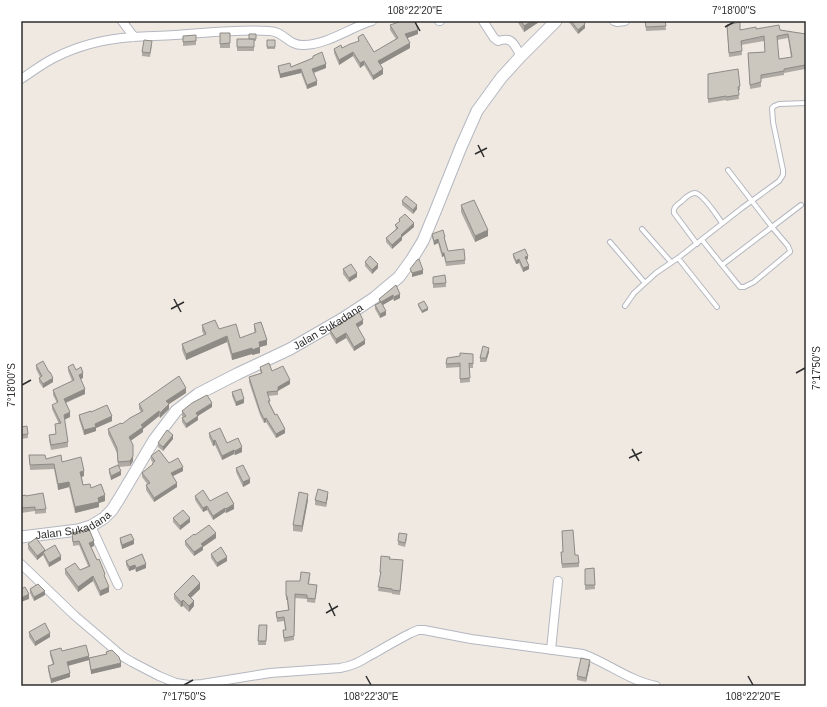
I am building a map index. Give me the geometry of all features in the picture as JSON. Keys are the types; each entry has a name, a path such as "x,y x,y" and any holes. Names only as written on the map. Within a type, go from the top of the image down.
{"main road":[{"name":"Jalan Sukadana","path":"21,537 78,530 91,526 104,518 112,510 154,440 176,411 198,394 290,349 342,319 374,298 399,277 423,241 477,111 501,78 556,21"}],"street":[{"path":"122,21 134,37"},
{"path":"21,79 54,58 81,46 109,39 168,36 235,30 271,30 280,33 284,38 298,45 304,45 321,43 372,21"},
{"path":"483,21 494,38 498,41 509,39 521,56"},
{"path":"614,21 625,21"},
{"path":"91,526 118,585"},
{"path":"21,564 74,615 122,656 159,676 189,685 270,673 350,666 360,662 410,633 418,630 424,630 471,640 583,654 593,657 640,682 656,686"},
{"path":"551,650 558,581"}],"lane":[{"path":"625,306 634,293 645,283 779,181 783,170 773,122 772,108 779,104 806,102"},
{"path":"702,240 740,287 744,287 754,282 790,251 788,246 728,170"},
{"path":"697,244 674,213 676,206 693,193 697,193 702,197 722,223"},
{"path":"722,265 801,205"},
{"path":"642,229 671,262"},
{"path":"610,242 645,283"},
{"path":"678,258 717,307"}],"building":[{"path":"402,21 415,21 418,30 405,34 410,43 378,61 383,69 373,76 364,61 360,63 353,52 339,60 334,49 341,45 342,48 359,41 358,37 363,34 374,52 398,38 390,25"},
{"path":"521,21 532,21 524,26"},
{"path":"571,21 583,21 585,24 578,30"},
{"path":"645,21 665,21 666,26 646,27"},
{"path":"740,22 740,30 779,25 780,30 806,34 806,66 784,69 784,71 761,75 761,82 750,85 748,53 765,52 764,36 741,41 742,51 729,53 727,25","holes":["788,34 792,57 779,59 777,36"]},
{"path":"220,33 230,33 230,43 220,44"},
{"path":"249,34 256,34 256,39 249,39"},
{"path":"196,35 196,41 183,42 183,36"},
{"path":"237,39 254,39 254,47 237,47"},
{"path":"144,40 152,41 150,53 142,52"},
{"path":"267,40 275,40 275,47 267,47"},
{"path":"322,52 326,64 312,69 317,81 307,85 301,69 280,74 278,66 290,63 291,67 313,58 313,56"},
{"path":"738,69 740,86 738,87 739,95 708,99 708,74"},
{"path":"406,196 417,205 413,210 402,201"},
{"path":"474,200 488,230 475,236 461,205"},
{"path":"405,214 414,223 392,245 386,238 398,228 395,225"},
{"path":"443,230 448,251 464,249 465,260 446,262 438,239 434,241 432,234"},
{"path":"525,249 528,256 525,257 529,266 523,268 519,259 516,261 513,254"},
{"path":"370,256 378,264 372,270 365,262"},
{"path":"419,259 423,270 412,273 410,269"},
{"path":"351,264 357,273 349,278 343,269"},
{"path":"445,275 446,283 433,284 433,277"},
{"path":"396,285 400,294 394,297 393,295 381,302 379,299"},
{"path":"424,301 428,308 422,311 418,304"},
{"path":"381,302 386,311 380,314 375,305"},
{"path":"359,312 363,320 356,324 365,340 354,347 346,333 336,339 330,330"},
{"path":"215,320 219,329 236,324 240,338 256,332 254,324 261,322 267,340 259,342 260,347 232,354 227,336 186,354 182,344 206,334 202,325"},
{"path":"483,346 489,348 486,358 480,358"},
{"path":"460,353 473,354 473,364 469,363 470,378 460,379 460,363 446,364 447,358 460,356"},
{"path":"43,361 53,378 43,384 39,378 42,376 36,365"},
{"path":"269,363 272,371 283,366 290,380 278,387 278,391 267,392 270,401 268,401 275,415 277,414 285,429 276,434 266,418 264,419 260,411 249,377 262,373 260,367"},
{"path":"73,364 76,370 81,367 83,373 79,375 85,389 64,399 70,412 64,415 68,442 51,445 49,435 56,434 55,424 61,423 52,405 58,402 53,390 74,380 68,367"},
{"path":"179,376 186,388 166,401 169,404 160,413 159,411 141,425 143,427 129,437 133,445 133,456 130,461 118,462 117,448 108,429 121,423 122,424 143,411 139,404"},
{"path":"241,389 244,399 236,402 232,392"},
{"path":"207,395 212,403 196,413 198,416 186,424 182,418 186,416 182,411 192,403"},
{"path":"107,405 112,416 95,424 96,427 84,430 79,415 91,412"},
{"path":"27,426 28,434 21,435 21,427"},
{"path":"220,428 227,443 238,438 242,447 222,456 215,440 213,441 209,433"},
{"path":"167,430 173,435 163,447 158,443"},
{"path":"159,450 169,463 178,458 183,467 171,473 177,483 154,498 146,485 150,483 142,473 153,464 155,461 151,456"},
{"path":"29,455 45,455 46,459 61,455 62,462 81,457 84,471 80,472 83,485 90,484 91,488 101,484 105,495 98,498 99,502 75,507 69,482 58,484 54,464 30,465"},
{"path":"118,465 121,471 111,476 109,469"},
{"path":"243,465 250,479 243,482 236,468"},
{"path":"318,489 328,492 326,503 315,500"},
{"path":"203,490 210,501 227,492 234,504 213,516 207,506 203,508 195,496"},
{"path":"299,492 308,494 302,526 293,525"},
{"path":"43,493 46,509 35,510 35,507 21,508 21,496"},
{"path":"183,510 190,518 180,526 173,518"},
{"path":"209,525 216,533 201,544 203,546 194,552 185,541"},
{"path":"89,529 94,541 89,543 97,560 99,559 109,587 100,591 93,576 78,587 65,569 75,563 80,570 90,566 79,541 73,542 72,533"},
{"path":"573,530 575,555 578,555 579,563 562,564 562,531"},
{"path":"399,533 407,534 405,543 398,541"},
{"path":"131,534 134,540 122,545 120,538"},
{"path":"36,538 45,550 37,556 28,544"},
{"path":"55,545 61,556 49,563 43,552"},
{"path":"221,547 227,557 217,563 211,554"},
{"path":"142,554 146,564 136,568 135,565 129,567 126,561"},
{"path":"381,556 390,557 389,559 403,560 400,591 378,587 381,572"},
{"path":"594,568 595,585 585,585 585,569"},
{"path":"301,572 310,573 308,584 317,585 315,599 307,598 307,595 295,594 294,636 284,638 283,630 286,630 284,617 277,618 276,612 289,610 286,596 286,581 300,581"},
{"path":"193,575 200,583 188,595 194,601 189,606 183,600 181,602 174,594"},
{"path":"38,584 45,591 34,597 30,589"},
{"path":"25,587 29,594 21,598 21,589"},
{"path":"45,623 50,633 35,642 29,632"},
{"path":"259,625 267,625 266,641 258,641"},
{"path":"86,645 89,656 67,662 70,673 51,679 48,666 54,664 50,651 61,648 62,651"},
{"path":"112,650 119,657 121,663 91,670 89,658 107,654 106,652"},
{"path":"581,658 590,660 586,678 577,676"}]}
